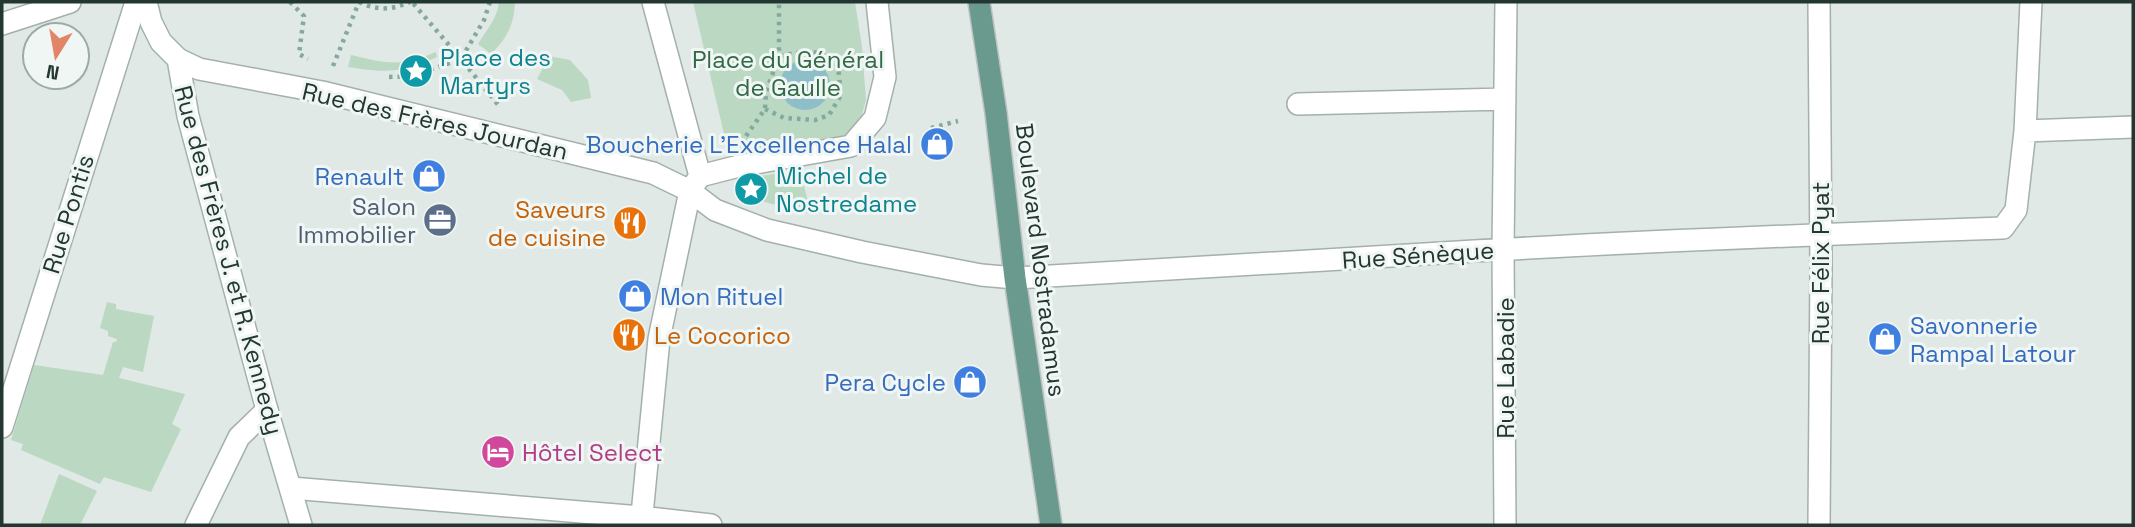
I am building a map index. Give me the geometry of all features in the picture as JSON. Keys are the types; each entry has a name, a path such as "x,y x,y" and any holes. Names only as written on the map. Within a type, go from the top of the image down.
{"main road":[{"name":"Boulevard Nostradamus","path":"979,2 1051,525"}],"street":[{"path":"2,24 70,2"},
{"name":"Rue Pontis","path":"2,427 136,2"},
{"name":"Rue des Frères J. et R. Kennedy","path":"146,2 150,22 161,43 178,59 188,116 267,410 301,525"},
{"path":"641,521 659,339 695,183 653,2"},
{"path":"695,183 739,166 851,146 875,118 885,77 877,2"},
{"name":"Rue Labadie","path":"1505,525 1503,250 1506,2"},
{"name":"Rue Félix Pyat","path":"1819,2 1819,525"},
{"path":"2031,2 2025,131 2133,127"},
{"name":"Rue des Frères Jourdan","path":"178,59 200,69 322,92 695,183 715,210 767,230 862,252 981,275 1015,278"},
{"path":"1298,104 1505,99"},
{"name":"Rue Sénèque","path":"1015,278 1503,250 2003,228 2015,211 2025,131"},
{"path":"196,525 239,437 267,410"},
{"path":"291,488 641,521 711,525"}],"path":[{"path":"290,2 304,16 299,54 310,60"},
{"path":"322,92 359,2 384,10 411,2 530,143"},
{"path":"377,78 413,76 461,59 484,20 490,2"},
{"path":"743,139 765,109 766,92 779,56 779,2"},
{"path":"765,109 784,118 815,120 829,115 841,95 838,66 827,55 811,51 779,56"},
{"path":"931,128 958,121"}],"green space":[{"path":"499,2 515,2 513,18 509,31 491,54 478,44 494,18"},
{"name":"Place du Général de Gaulle","path":"693,2 855,2 866,100 859,125 842,138 743,150 735,146 724,134"},
{"path":"436,52 437,57 403,69 383,71 348,67 351,55 403,62"},
{"path":"549,56 570,60 588,80 591,98 571,102 562,90 537,79"},
{"path":"800,170 811,214 749,198 742,193 739,182 746,178"},
{"path":"107,302 116,304 116,309 154,316 143,372 123,367 119,378 185,394 172,424 181,429 151,492 104,477 100,484 21,450 23,444 11,440 34,365 103,375 113,342 117,339 108,336 108,331 100,328"},
{"path":"59,474 97,491 80,525 40,525"}],"water":[{"path":"805,60 823,67 830,85 823,103 805,110 787,103 780,85 787,67"}],"place":[{"name":"Place des Martyrs","path":"416,71"},
{"name":"Boucherie L'Excellence Halal","path":"937,144"},
{"name":"Renault","path":"429,176"},
{"name":"Michel de Nostredame","path":"751,189"},
{"name":"Salon Immobilier","path":"440,220"},
{"name":"Saveurs de cuisine","path":"630,223"},
{"name":"Mon Rituel","path":"635,296"},
{"name":"Le Cocorico","path":"629,335"},
{"name":"Savonnerie Rampal Latour","path":"1885,339"},
{"name":"Pera Cycle","path":"970,382"},
{"name":"Hôtel Select","path":"498,452"}]}
